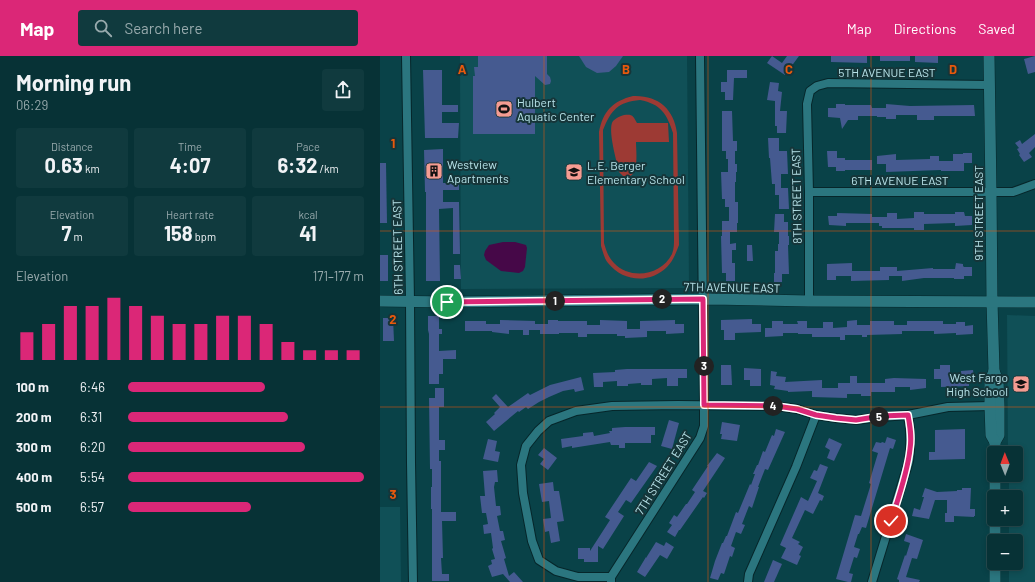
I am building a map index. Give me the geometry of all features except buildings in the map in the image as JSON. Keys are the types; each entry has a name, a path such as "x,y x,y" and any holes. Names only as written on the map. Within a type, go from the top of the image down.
{"street":[{"name":"6TH STREET EAST","path":"406,56 413,582"},
{"name":"7TH STREET EAST","path":"611,580 700,438 704,426 700,56"},
{"name":"9TH STREET EAST","path":"989,56 992,193 992,301 994,371 998,381 999,406 999,435 996,446"},
{"name":"5TH AVENUE EAST","path":"810,91 817,86 828,84 990,85"},
{"name":"8TH STREET EAST","path":"809,301 807,104 810,91"},
{"name":"6TH AVENUE EAST","path":"809,192 992,193 1014,192 1035,184"},
{"name":"7TH AVENUE EAST","path":"380,301 703,299 1035,302"},
{"name":"9TH STREET EAST","path":"994,371 990,381 990,406 991,435 994,446"},
{"path":"611,580 578,577 556,571 539,560 532,541 521,465 526,446 538,431 549,421 576,411 612,406 776,406 797,409 816,415 856,420 881,416 908,415 948,407 990,406"},
{"path":"748,582 816,415"},
{"path":"872,582 909,461 911,435 908,415"},
{"path":"995,570 995,582"}],"shaded area":[{"name":"L.E. Berger Elementary School","path":"460,56 687,56 689,288 461,289"},
{"path":"642,96 657,101 663,105 672,117 677,133 679,245 673,260 667,267 653,276 645,278 629,277 614,269 608,263 601,246 599,132 606,113 615,104 626,98","holes":["640,100 653,104 662,111 668,120 673,133 674,245 672,254 661,267 645,273 636,273 628,272 614,263 606,251 604,243 603,130 609,117 616,108 632,101"]},
{"path":"624,115 632,116 637,123 668,123 669,142 636,142 636,166 635,171 630,176 623,176 619,172 611,131 613,121"},
{"path":"503,242 515,242 526,245 525,267 523,271 519,273 501,271 486,260 484,255 489,245"},
{"name":"West Fargo High School","path":"1007,315 1035,316 1035,582 1009,582 1009,570 1023,570 1023,534 1009,534 1009,526 1023,526 1023,490 1009,490 1009,482 1023,482 1023,446 1008,446"},
{"path":"380,507 400,507 401,582 380,582"}],"place":[{"name":"Hulbert Aquatic Center","path":"504,109"},
{"name":"Westview Apartments","path":"434,171"},
{"name":"L.E. Berger Elementary School","path":"574,172"},
{"name":"West Fargo High School","path":"1021,384"}],"route":[{"path":"447,302 703,299 704,405 776,406 797,409 816,415 856,420 881,416 908,415 911,435 909,461 891,521"}]}
